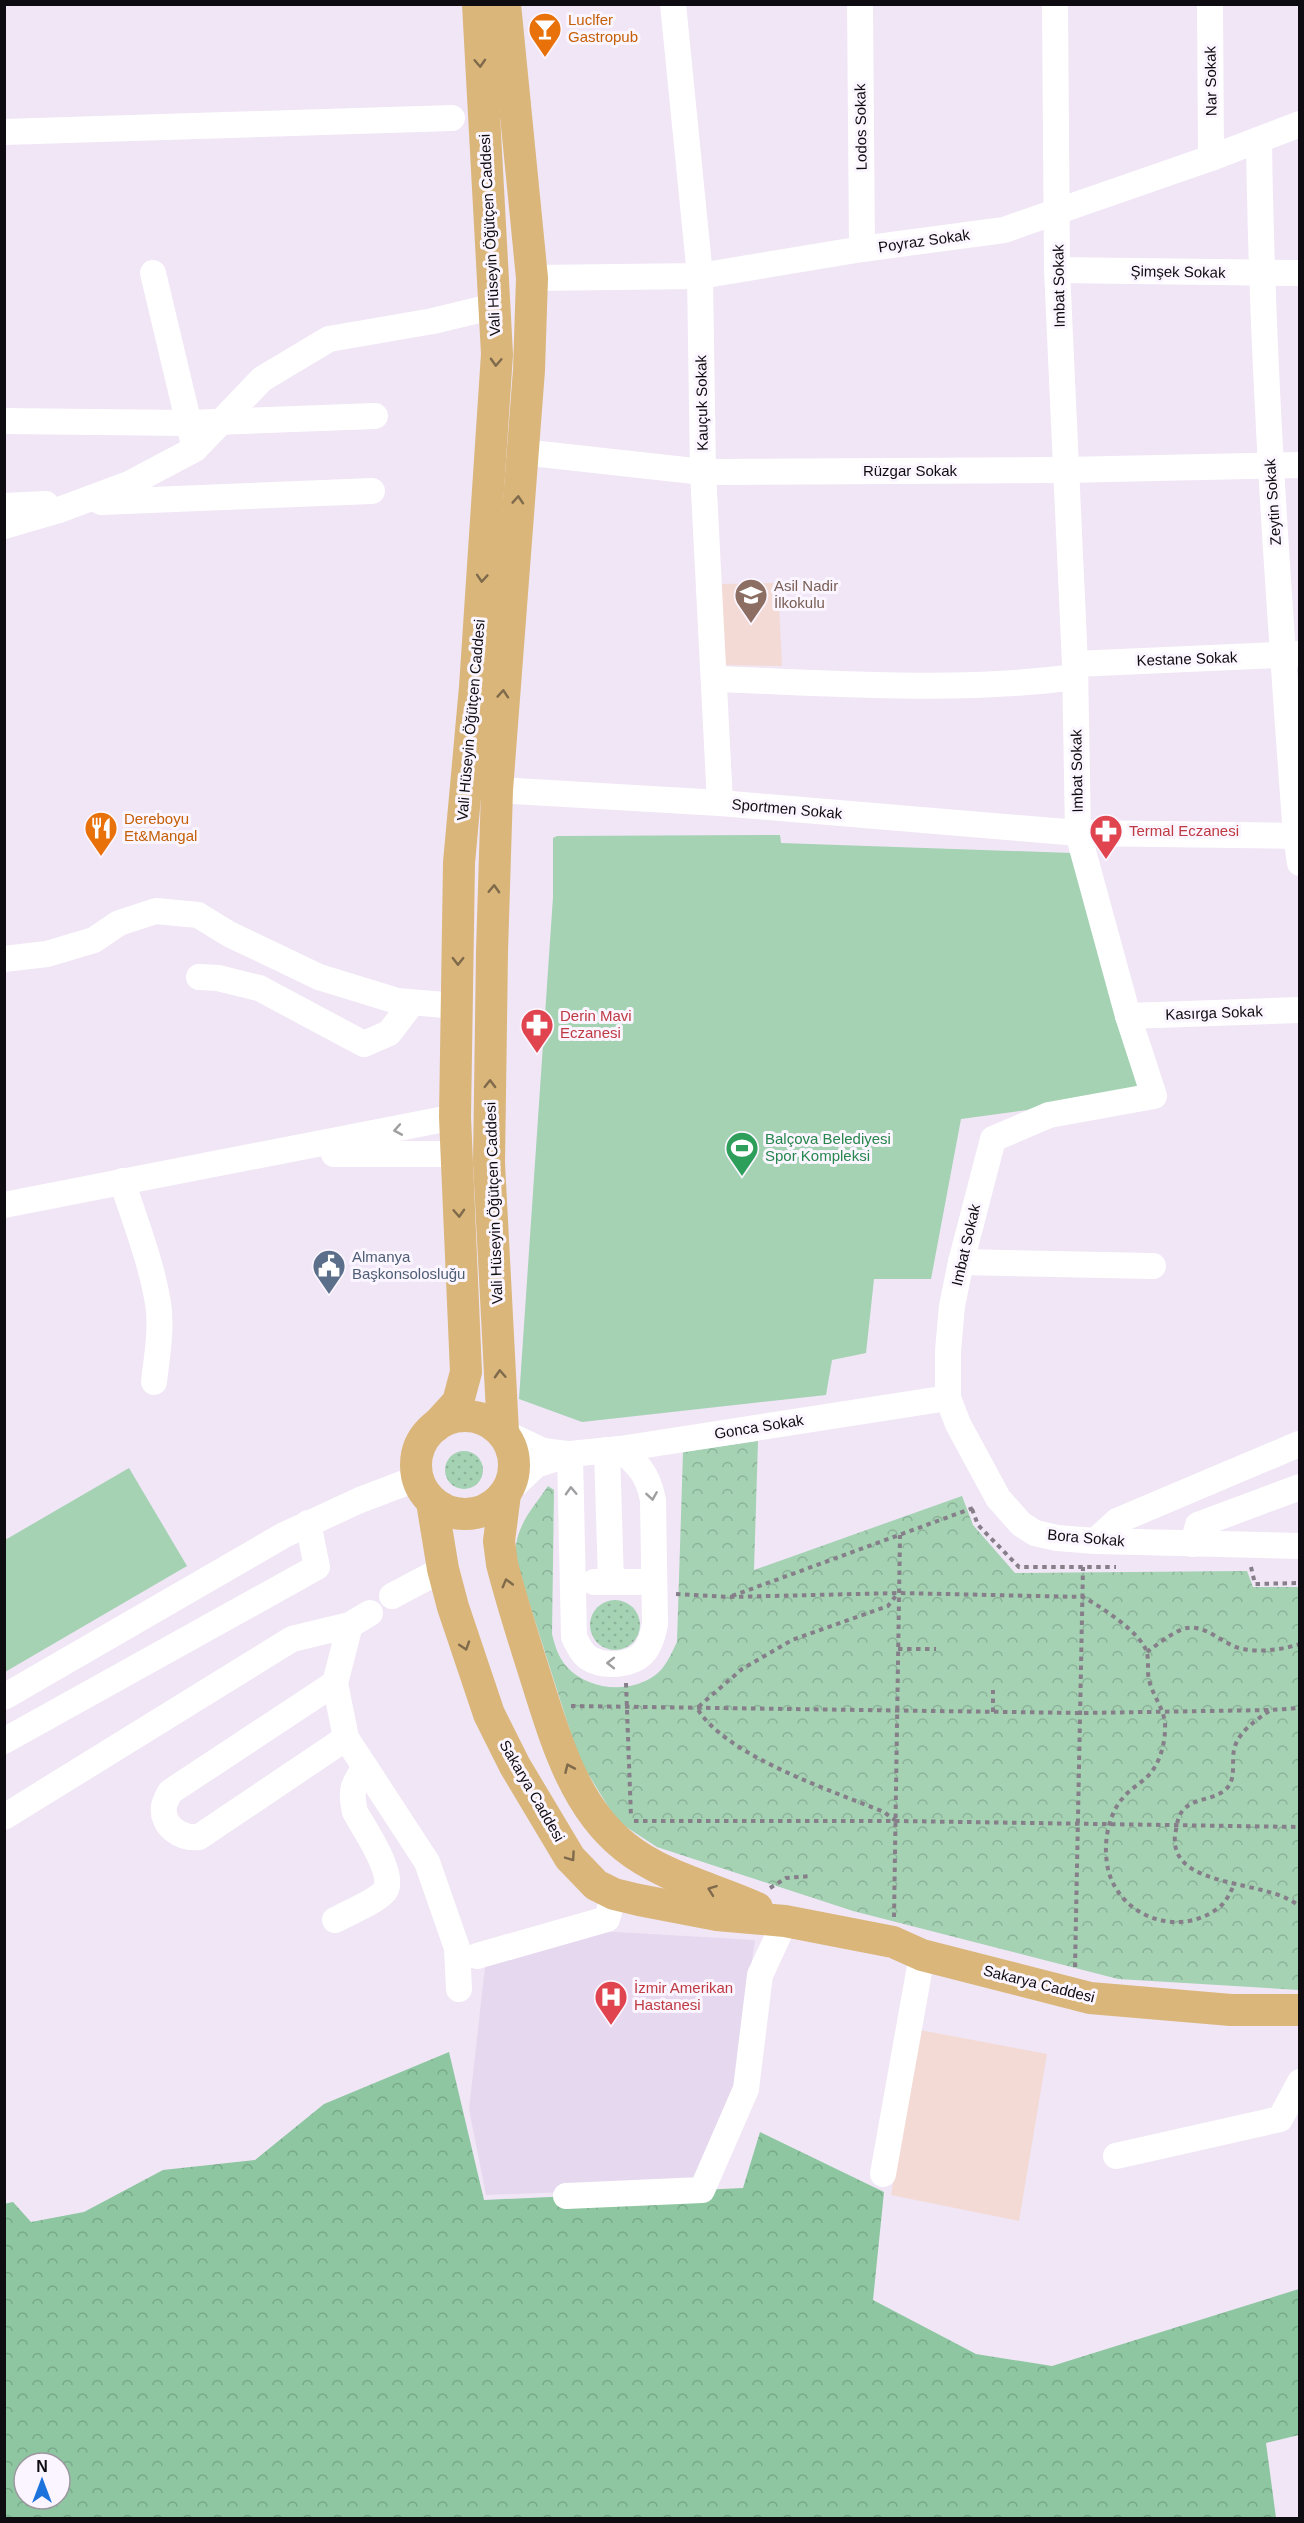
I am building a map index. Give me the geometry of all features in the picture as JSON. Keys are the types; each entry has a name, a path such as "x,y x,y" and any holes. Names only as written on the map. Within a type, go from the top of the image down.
{"main road":[{"name":"Vali Hüseyin Öğütçen Caddesi","path":"436,1426 458,1402 466,1372 455,1117 459,863 476,675 497,354 478,4"},
{"name":"Vali Hüseyin Öğütçen Caddesi","path":"503,1432 489,1163 497,790 529,370 532,278 505,4"},
{"path":"455,1117 489,1163"},
{"path":"480,1417 490,1421 503,1432 515,1463 513,1479 505,1494 486,1511 471,1515 456,1515 425,1490 417,1457 422,1439 436,1426 451,1419 480,1417"},
{"name":"Sakarya Caddesi","path":"425,1490 453,1607 486,1704 515,1766 570,1858 596,1885 614,1894 717,1915 785,1921 893,1942 922,1955 1090,1998 1231,2010 1299,2010"},
{"name":"Sakarya Caddesi","path":"505,1494 499,1541 502,1564 547,1711 580,1794 600,1824 625,1847 658,1868 785,1921"}],"street":[{"name":"Kauçuk Sokak","path":"673,4 700,276 703,472 720,803"},
{"name":"Lodos Sokak","path":"860,4 862,249"},
{"name":"Imbat Sokak","path":"948,1398 948,1351 952,1306 961,1262 993,1140 1049,1115 1154,1096 1128,1016 1078,833 1075,670 1057,270 1055,4"},
{"name":"Nar Sokak","path":"1210,4 1211,158"},
{"path":"4,132 452,118"},
{"name":"Poyraz Sokak","path":"532,278 700,276 862,249 1004,230 1211,158 1299,124"},
{"name":"Zeytin Sokak","path":"1259,140 1261,272 1270,466 1291,655 1299,863"},
{"name":"Şimşek Sokak","path":"1057,270 1299,273"},
{"path":"153,273 195,449"},
{"path":"4,526 129,484 195,449 262,379 329,339 433,321 495,306"},
{"path":"4,421 189,423 375,416"},
{"name":"Rüzgar Sokak","path":"522,452 703,472 1065,470 1299,465"},
{"path":"4,506 372,491"},
{"name":"Kestane Sokak","path":"715,679 939,686 1043,681 1075,670 1291,655"},
{"name":"Sportmen Sokak","path":"497,790 720,803 1078,833 1298,836"},
{"path":"4,959 47,954 94,940 119,923 156,911 198,915 229,934 319,977 397,1001 457,1006"},
{"path":"199,977 218,978 259,988 364,1044 389,1033 412,1002"},
{"name":"Kasırga Sokak","path":"1128,1016 1299,1010"},
{"path":"4,1205 455,1117"},
{"path":"271,1154 456,1154"},
{"path":"122,1181 145,1251 158,1304 154,1382"},
{"path":"961,1262 1005,1261 1153,1266"},
{"name":"Gonca Sokak","path":"570,1454 613,1450 948,1398"},
{"name":"Bora Sokak","path":"948,1398 958,1424 998,1498 1011,1516 1035,1533 1095,1541 1299,1546"},
{"path":"503,1432 543,1450 570,1454"},
{"path":"1095,1541 1117,1521 1299,1444"},
{"path":"570,1454 574,1631 579,1648 587,1657 600,1663 612,1664 627,1662 640,1656 652,1639 665,1588 649,1481 638,1465 613,1450 610,1581"},
{"path":"505,1494 536,1465 570,1454"},
{"path":"1193,1544 1198,1525 1299,1487"},
{"path":"4,1697 308,1523 360,1500 425,1490"},
{"path":"4,1741 317,1567 308,1523"},
{"path":"392,1596 443,1569"},
{"path":"574,1583 610,1581 665,1588"},
{"path":"4,1817 292,1639 360,1619 335,1683 346,1738 427,1862 457,1948 459,1989"},
{"path":"335,1683 170,1792 164,1807 168,1822 176,1833 188,1838 199,1837 346,1738"},
{"path":"335,1920 384,1893 388,1881 386,1869 355,1812 353,1804 353,1786 365,1767"},
{"path":"477,1956 607,1919 614,1894"},
{"path":"566,2196 702,2190 746,2089 760,1975 785,1921"},
{"path":"883,2174 922,1955"},
{"path":"1116,2156 1280,2120 1299,2082"}],"path":[{"path":"728,1598 998,1498"},
{"path":"893,1942 897,1821 900,1535"},
{"path":"1075,1971 1083,1567"},
{"path":"665,1588 728,1598 899,1593 1083,1597 1115,1616 1147,1652 1149,1681 1163,1712 1165,1726 1160,1758 1149,1775 1121,1800 1109,1825 1106,1851 1113,1882 1129,1905 1144,1916 1158,1921 1173,1922 1205,1916 1218,1909 1227,1899 1235,1883"},
{"path":"698,1708 742,1669 792,1640 888,1606 899,1593"},
{"path":"1147,1652 1173,1634 1192,1628 1201,1629 1232,1645 1250,1649 1266,1651 1299,1644"},
{"path":"898,1649 936,1649"},
{"path":"626,1682 631,1821 897,1821 1299,1827"},
{"path":"993,1690 993,1712"},
{"path":"570,1706 1081,1713 1299,1708"},
{"path":"698,1708 705,1721 743,1749 782,1770 884,1812 897,1821"},
{"path":"1270,1710 1239,1737 1234,1748 1231,1782 1225,1790 1184,1809 1177,1826 1175,1840 1184,1864 1191,1870 1286,1898 1299,1907"},
{"path":"762,1894 786,1878 811,1876"}],"shaded area":[{"name":"Asil Nadir İlkokulu","path":"778,583 782,666 722,665 721,584"},
{"name":"İzmir Amerikan Hastanesi","path":"581,1930 755,1940 733,2094 699,2187 486,2195 469,2109 486,1958"},
{"path":"920,2030 1047,2054 1019,2221 891,2195"}],"green space":[{"name":"Balçova Belediyesi Spor Kompleksi","path":"780,835 781,843 1072,853 1146,1094 961,1119 931,1279 874,1279 866,1353 832,1360 826,1395 582,1422 519,1399 553,897 553,838 557,836"},
{"path":"758,1441 754,1570 962,1496 973,1525 1015,1573 1247,1571 1253,1587 1299,1587 1299,1990 1118,1979 853,1911 657,1847 617,1821 579,1759 515,1558 521,1528 548,1486 554,1490 552,1634 557,1651 567,1667 586,1681 597,1685 621,1687 644,1682 661,1669 677,1642 683,1452"},
{"path":"464,1451 471,1452 477,1457 482,1463 482,1477 477,1483 471,1488 464,1489 457,1488 451,1483 446,1477 445,1470 446,1463 451,1457 457,1452"},
{"path":"129,1468 187,1566 5,1672 5,1540"},
{"path":"615,1600 633,1607 640,1625 633,1643 615,1650 597,1643 590,1625 597,1607"},
{"path":"449,2052 484,2200 743,2188 760,2132 884,2192 873,2300 976,2354 1052,2366 1299,2289 1299,2435 1266,2443 1276,2518 5,2518 4,2204 13,2202 31,2222 84,2212 163,2170 255,2160 324,2104"}],"place":[{"name":"Luclfer Gastropub","path":"545,58"},
{"name":"Asil Nadir İlkokulu","path":"751,624"},
{"name":"Dereboyu Et&Mangal","path":"101,857"},
{"name":"Termal Eczanesi","path":"1106,860"},
{"name":"Derin Mavi Eczanesi","path":"537,1054"},
{"name":"Balçova Belediyesi Spor Kompleksi","path":"742,1177"},
{"name":"Almanya Başkonsolosluğu","path":"329,1295"},
{"name":"İzmir Amerikan Hastanesi","path":"611,2026"}]}
